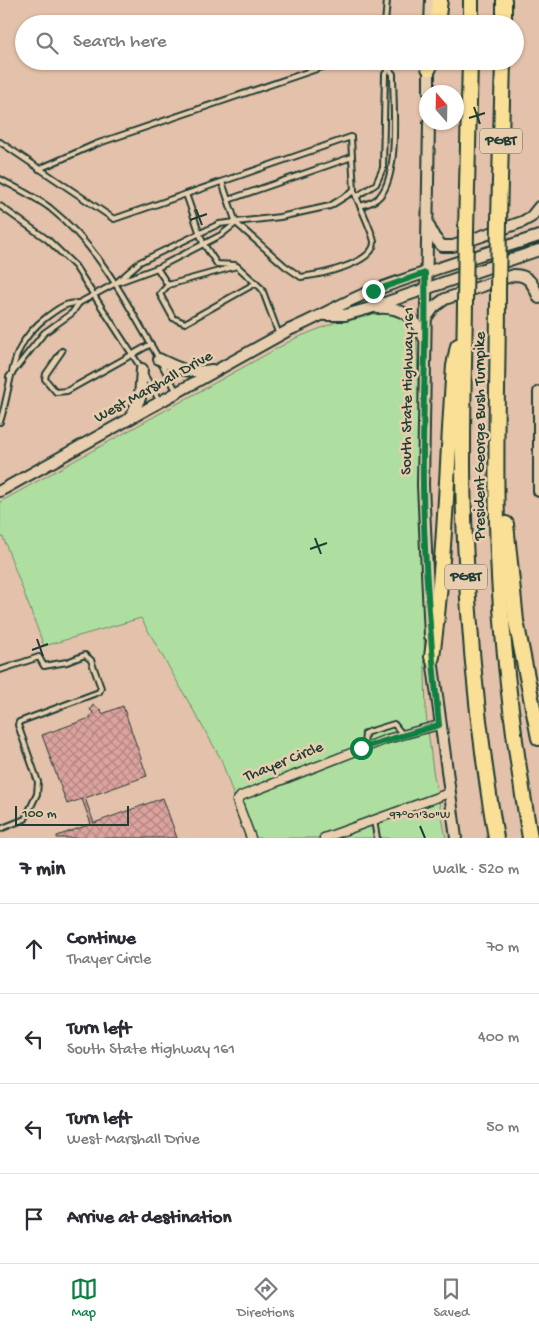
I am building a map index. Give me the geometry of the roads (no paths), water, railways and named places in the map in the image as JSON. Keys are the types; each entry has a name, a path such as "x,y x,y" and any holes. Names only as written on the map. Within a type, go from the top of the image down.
{"highway":[{"path":"438,15 440,0"},
{"path":"471,0 471,15"},
{"path":"504,0 504,15"},
{"name":"President George Bush Turnpike","path":"470,70 463,488 468,596 477,705 496,838"},
{"name":"President George Bush Turnpike","path":"503,70 498,291 497,471 499,572 506,671 530,838"},
{"path":"432,657 439,604 454,366 465,308"},
{"path":"497,471 506,522 516,621 539,738"}],"main road":[{"path":"430,15 431,0"},
{"path":"429,85 430,70"},
{"path":"429,130 427,220 434,237 442,246 453,246 522,222 539,207"},
{"name":"South State Highway 161","path":"427,220 423,485 427,605 439,725 456,838"},
{"name":"West Marshall Drive","path":"0,491 279,335 325,315 340,304 425,273 539,236"},
{"name":"West Marshall Drive","path":"325,315 345,315 367,309 539,250"},
{"path":"426,318 434,307 444,299 514,275 521,275 530,280 539,298"},
{"path":"367,309 384,307 406,314 414,320 426,344"},
{"path":"159,359 177,369 194,373 220,368"},
{"path":"129,420 140,398 142,369"},
{"path":"539,392 539,491"}],"street":[{"name":"Thayer Circle","path":"251,838 237,800 241,796 364,747 402,734 439,725"},
{"path":"324,838 449,793"}],"lane":[{"path":"386,15 387,0"},
{"path":"39,169 96,144 314,70"},
{"path":"356,197 376,184 382,168 385,74 388,70"},
{"path":"360,206 374,201 381,195 389,179 392,154 393,74 390,70"},
{"path":"0,142 114,219 351,137 354,191 374,242 371,252 366,258 320,274 301,278 278,261 236,223 222,182"},
{"path":"228,200 352,157"},
{"path":"0,179 48,207 79,234 107,268 177,392"},
{"path":"116,283 140,262 198,232 219,224 280,217 330,206 354,191"},
{"path":"186,194 198,232 216,264 237,266 262,289 279,335"},
{"path":"0,206 48,240 75,266 142,369 160,401"},
{"path":"9,377 44,333 72,313 79,303 116,283 157,268 203,243 221,236 236,223"},
{"path":"237,266 168,285 160,294 173,318 185,323 256,283"},
{"path":"157,268 168,285"},
{"path":"0,422 6,404 9,377 19,348 38,324 66,304 79,303"},
{"path":"62,351 46,374 46,379 56,392 67,391 151,344"},
{"path":"0,670 39,657 44,666 67,662 85,655 91,660 101,688 99,692 19,722 38,782 37,794 26,819 0,829"},
{"path":"364,747 366,733 385,726 394,724 402,734"},
{"path":"374,820 377,827 376,838"}]}
